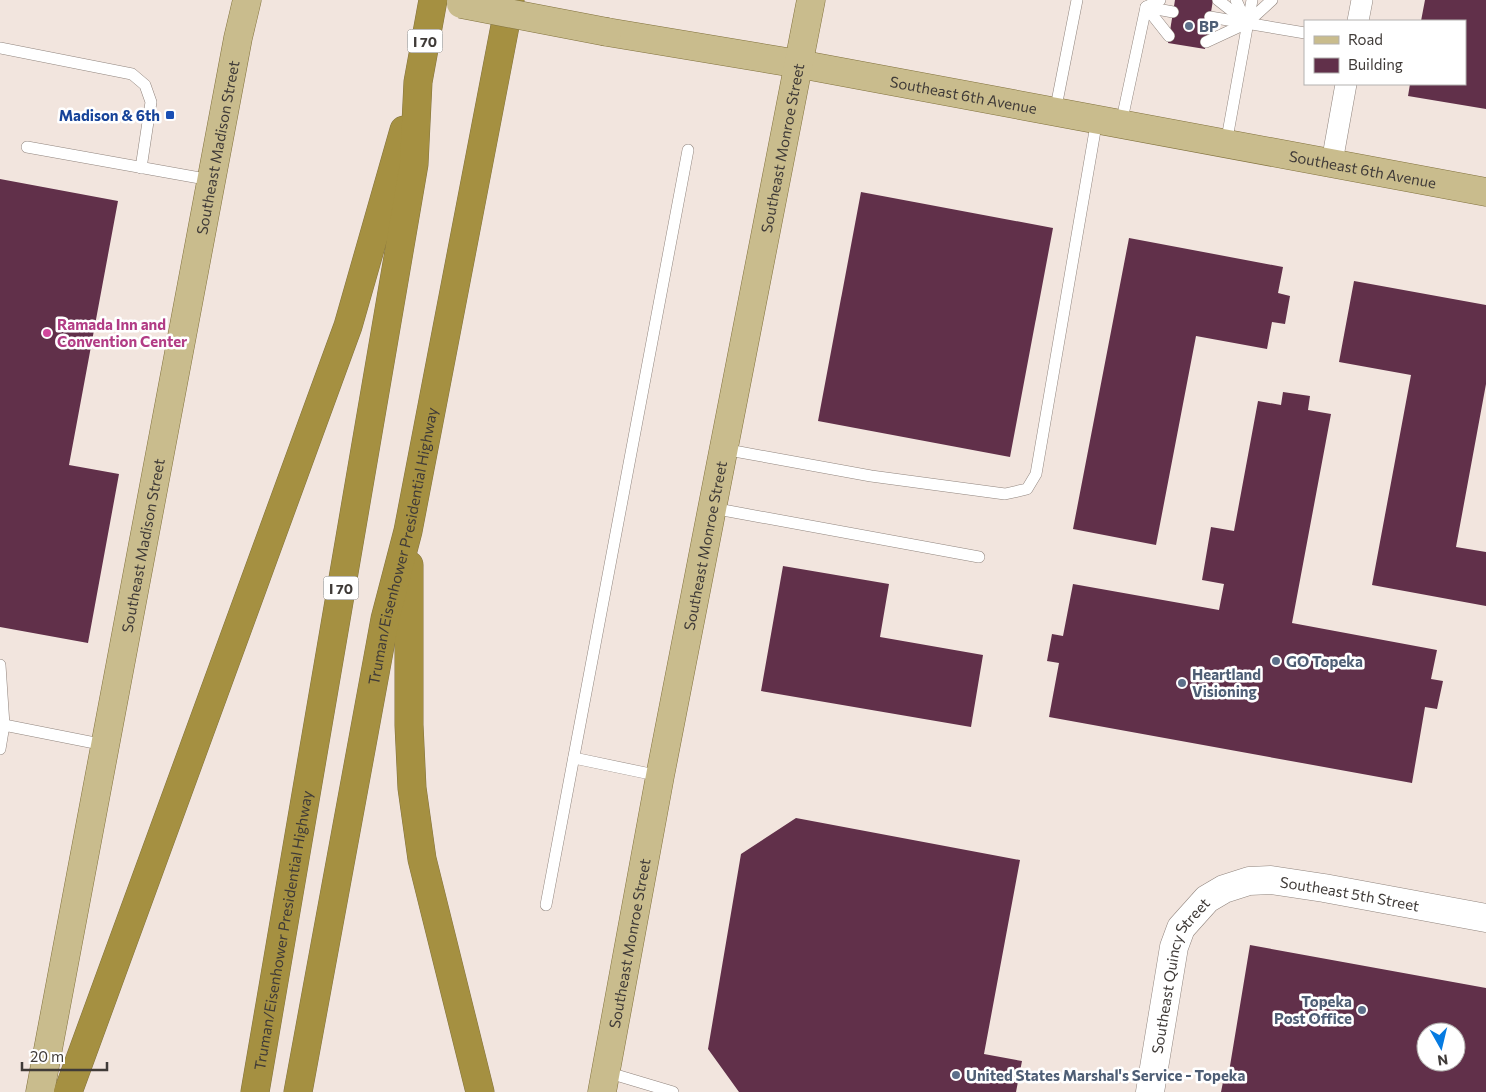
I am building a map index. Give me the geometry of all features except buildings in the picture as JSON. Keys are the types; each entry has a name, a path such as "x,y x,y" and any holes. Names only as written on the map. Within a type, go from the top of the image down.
{"highway":[{"name":"Truman/Eisenhower Presidential Highway","path":"255,1092 414,164 418,82 433,0"},
{"name":"Truman/Eisenhower Presidential Highway","path":"298,1092 385,619 408,531 510,0"},
{"path":"68,1092 348,326 418,82"},
{"path":"408,531 409,725 412,788 422,859 480,1092"}],"main road":[{"name":"Southeast Madison Street","path":"40,1092 246,0"},
{"name":"Southeast 6th Avenue","path":"441,0 607,32 799,64 1486,192"},
{"name":"Southeast Monroe Street","path":"604,1082 660,776 811,0"}],"street":[{"path":"1358,20 1362,0"},
{"path":"1332,162 1346,85"},
{"name":"Southeast 5th Street","path":"1215,894 1249,880 1271,880 1486,918"},
{"name":"Southeast Quincy Street","path":"1150,1092 1174,947 1181,928 1207,899 1215,894"}],"lane":[{"path":"1055,112 1077,0"},
{"path":"723,449 871,476 1005,494 1027,489 1036,474 1109,121 1146,7 1160,0"},
{"path":"1218,0 1247,23"},
{"path":"1236,0 1247,23"},
{"path":"1226,144 1252,0"},
{"path":"1206,42 1247,23 1272,0"},
{"path":"1146,7 1173,12"},
{"path":"1146,7 1169,36"},
{"path":"1210,17 1304,33"},
{"path":"0,48 132,74 145,85 151,102 141,168"},
{"path":"27,147 211,180"},
{"path":"546,905 688,150"},
{"path":"712,508 979,557"},
{"path":"0,665 4,725 0,748"},
{"path":"4,725 105,745"},
{"path":"574,758 660,776"},
{"path":"604,1082 673,1092"}],"place":[{"name":"BP","path":"1189,26"},
{"name":"Madison & 6th","path":"170,115"},
{"name":"Ramada Inn and Convention Center","path":"47,333"},
{"name":"GO Topeka","path":"1276,661"},
{"name":"Heartland Visioning","path":"1182,683"},
{"name":"Topeka Post Office","path":"1362,1010"},
{"name":"United States Marshal's Service - Topeka","path":"956,1075"}]}
